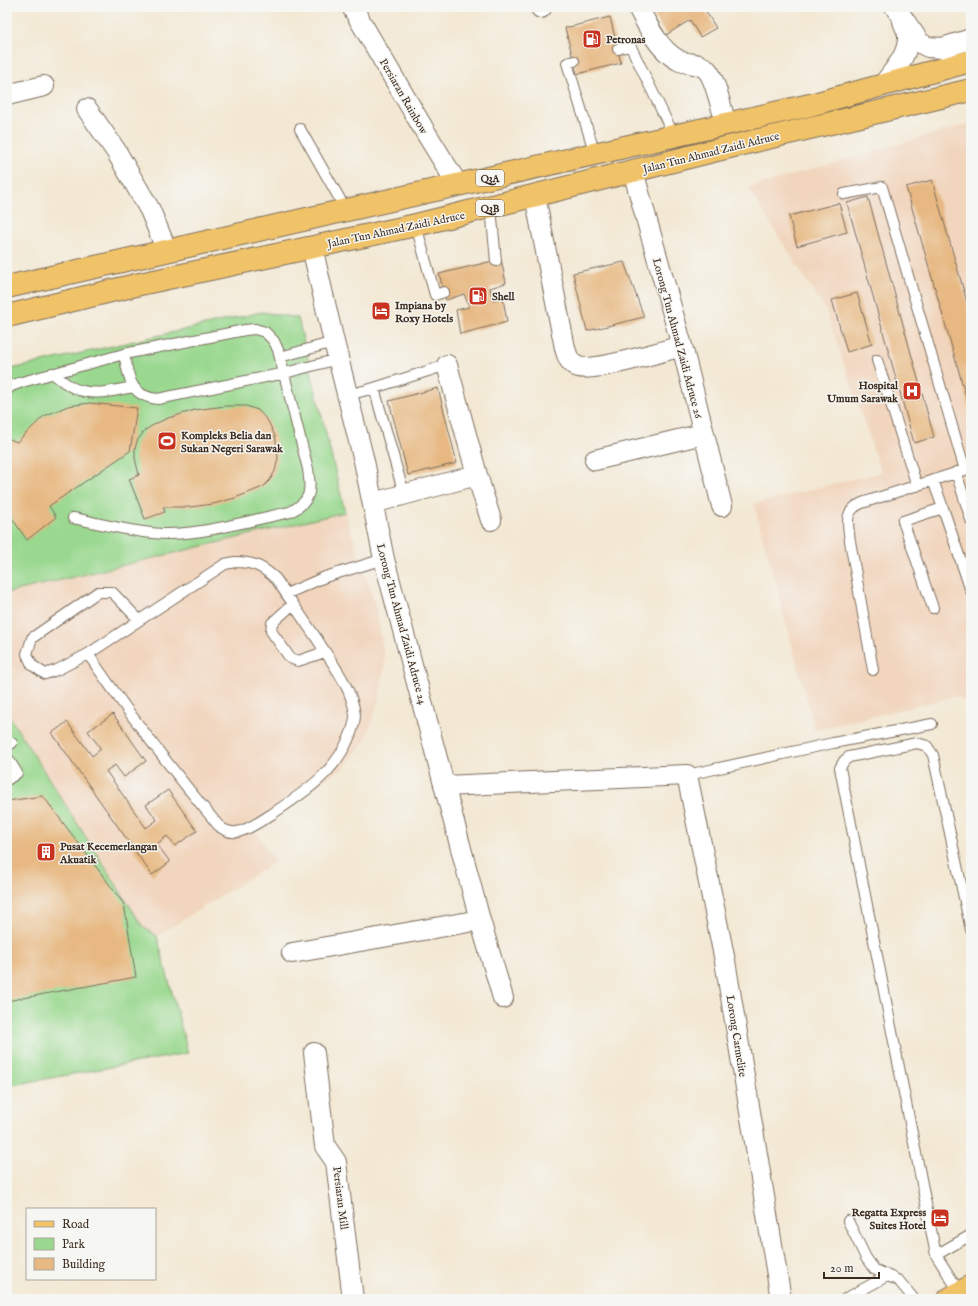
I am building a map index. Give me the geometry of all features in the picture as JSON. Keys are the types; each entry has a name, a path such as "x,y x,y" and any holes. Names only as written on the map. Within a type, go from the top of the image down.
{"main road":[{"name":"Jalan Tun Ahmad Zaidi Adruce","path":"7,287 810,105 971,61"},
{"name":"Jalan Tun Ahmad Zaidi Adruce","path":"7,316 140,284 491,208 721,149 971,90"}],"street":[{"name":"Persiaran Rainbow","path":"352,7 458,185"},
{"path":"638,7 643,18 660,44 670,54 679,61 702,66 708,70 712,78 726,124"},
{"path":"898,11 920,43 928,47 942,48 971,39"},
{"path":"883,85 906,51 908,35 898,11"},
{"path":"920,74 936,53 942,48"},
{"path":"7,95 44,86"},
{"path":"87,109 116,151 150,210 167,251"},
{"name":"Lorong Tun Ahmad Zaidi Adruce 26","path":"633,171 682,346 722,506"},
{"path":"535,196 562,333 570,361 578,367 588,368 682,346"},
{"name":"Lorong Tun Ahmad Zaidi Adruce 24","path":"312,247 364,461 384,559 480,920 503,998"},
{"path":"448,365 477,475 491,520"},
{"path":"594,460 704,434"},
{"path":"373,503 477,475"},
{"path":"445,786 687,775"},
{"name":"Lorong Carmelite","path":"687,775 725,961 781,1299"},
{"path":"292,953 480,920"},
{"name":"Persiaran Mill","path":"314,1053 325,1146 336,1162 353,1299"}],"lane":[{"path":"618,49 630,45 674,136"},
{"path":"574,61 567,63 595,154"},
{"path":"300,129 346,210"},
{"path":"844,194 882,187 964,470 971,520"},
{"path":"491,208 496,260"},
{"path":"416,225 435,295 444,292"},
{"path":"7,390 11,386 22,382 124,354 255,329 266,332 274,341 280,357 308,470 310,485 308,498 300,507 290,512 224,526 194,532 169,534 140,531 73,518"},
{"path":"280,357 336,350"},
{"path":"124,354 133,387 144,396 158,399 284,373 336,350"},
{"path":"877,360 917,486"},
{"path":"348,395 448,365"},
{"path":"52,374 78,390 91,393 133,387"},
{"path":"374,388 404,494"},
{"path":"873,670 855,575 848,530 848,516 855,506 964,470"},
{"path":"933,480 971,591"},
{"path":"933,608 904,521 943,508"},
{"path":"286,594 325,577 384,559"},
{"path":"88,654 106,681 169,766 223,830 236,832 265,818 318,781 329,771 338,759 353,728 355,716 345,685 325,652 276,579 269,572 258,565 248,562 225,564 88,654 57,670 46,674 32,665 27,654 32,638 98,592 112,592 139,620"},
{"path":"293,604 272,623 271,631 293,660 298,661 325,652"},
{"path":"687,775 833,743 932,724"},
{"path":"960,1293 936,1255 840,768 844,761 850,757 917,743 927,746 933,754 971,930"},
{"path":"7,757 17,773 7,780"},
{"path":"848,1221 866,1258 874,1269 899,1281 914,1299"},
{"path":"936,1255 971,1235"},
{"path":"845,1299 888,1276"}],"shaded area":[{"name":"Hospital Umum Sarawak","path":"971,123 971,706 957,696 815,730 754,504 881,472 826,311 748,188"},
{"path":"345,512 376,608 385,661 379,700 366,739 344,768 252,825 275,862 157,936 143,927 7,713 7,593"}],"green space":[{"name":"Kompleks Belia dan Sukan Negeri Sarawak","path":"262,312 298,318 345,512 7,593 7,370"},
{"path":"7,713 143,927 157,936 188,1053 7,1086"}],"building":[{"path":"649,7 710,7 705,10 716,28 700,37 690,20 666,35"},
{"name":"Petronas","path":"610,17 621,63 577,74 565,28"},
{"path":"932,180 971,316 971,414 906,187"},
{"path":"868,197 934,437 914,443 847,203"},
{"path":"839,203 847,232 797,246 789,216"},
{"name":"Shell","path":"501,259 506,283 490,288 493,300 503,298 507,322 460,334 456,310 469,307 464,294 446,300 439,274"},
{"path":"624,262 644,317 587,331 573,273"},
{"path":"857,293 872,344 847,352 832,300"},
{"path":"438,388 457,463 408,475 389,401"},
{"path":"90,403 137,408 130,451 49,506 56,517 27,540 7,511 7,438 17,442 44,416 68,406"},
{"path":"225,406 246,406 258,410 268,421 275,436 278,458 275,471 270,480 263,487 235,498 213,504 190,507 163,507 165,512 145,519 129,479 139,475 135,458 137,441 145,430 168,418 195,410"},
{"path":"113,714 146,761 124,777 115,765 106,771 146,828 157,820 146,805 168,790 197,831 175,846 167,836 157,844 170,862 152,875 52,733 67,722 92,756 101,749 88,731"},
{"name":"Pusat Kecemerlangan Akuatik","path":"43,796 124,904 136,977 7,1001 7,801"}],"place":[{"name":"Petronas","path":"592,39"},
{"name":"Shell","path":"478,296"},
{"name":"Impiana by Roxy Hotels","path":"381,311"},
{"name":"Hospital Umum Sarawak","path":"912,391"},
{"name":"Kompleks Belia dan Sukan Negeri Sarawak","path":"167,441"},
{"name":"Pusat Kecemerlangan Akuatik","path":"46,852"},
{"name":"Regatta Express Suites Hotel","path":"940,1218"}]}
